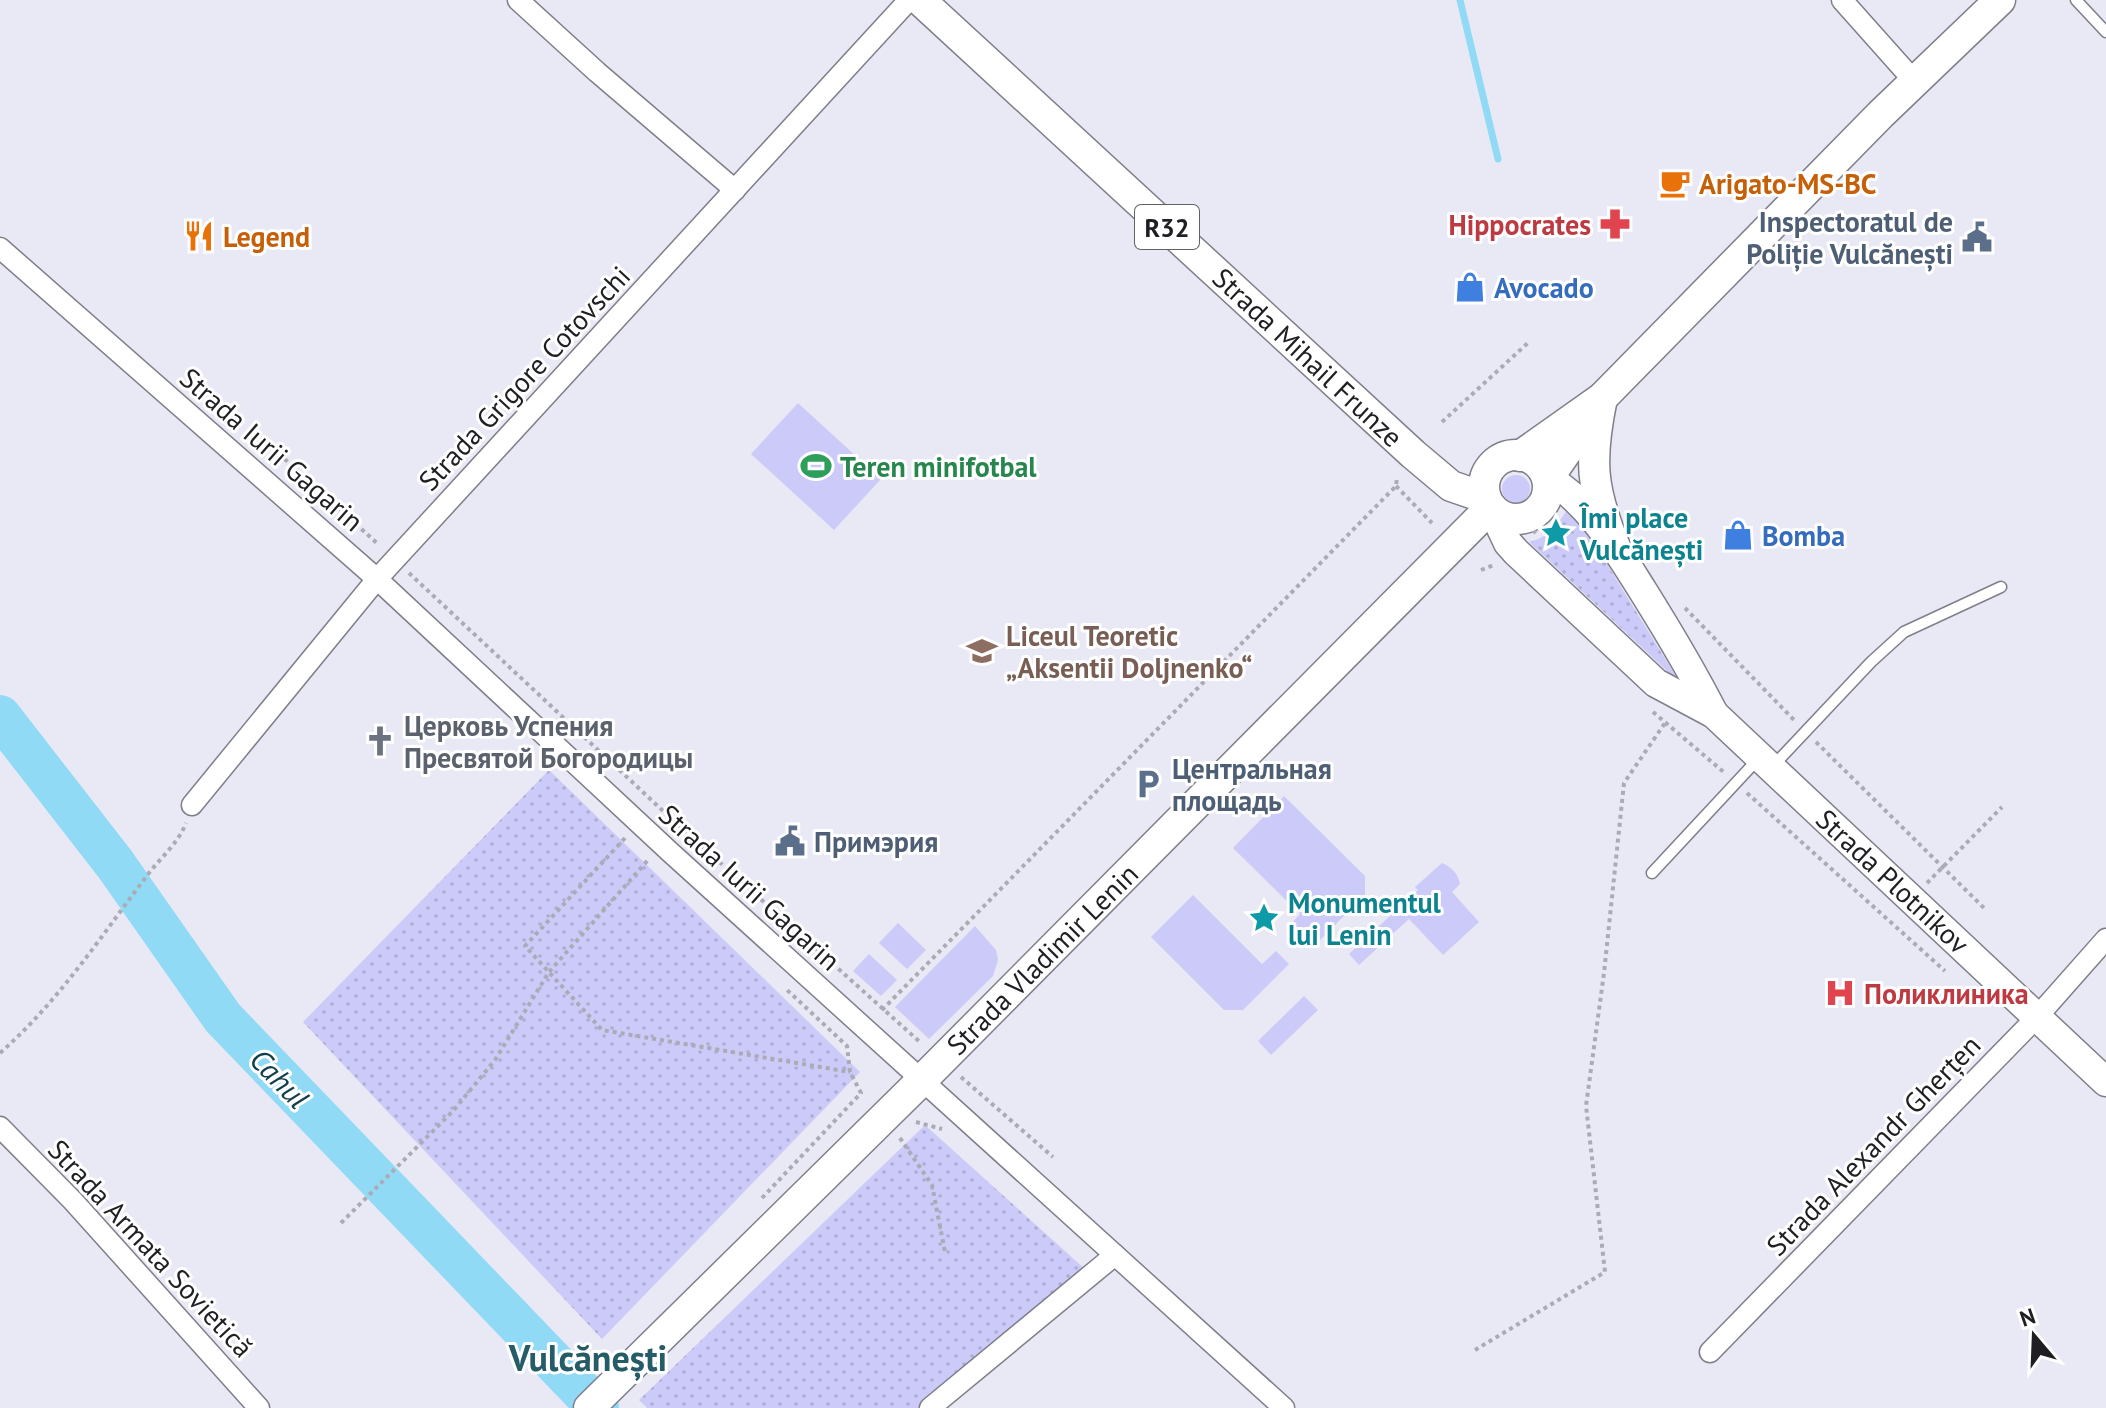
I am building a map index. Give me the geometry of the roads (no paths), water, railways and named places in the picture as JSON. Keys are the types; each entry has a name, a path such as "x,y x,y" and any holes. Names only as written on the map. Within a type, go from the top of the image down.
{"main road":[{"name":"Strada Mihail Frunze","path":"920,0 1406,462 1488,502"},
{"path":"1602,398 1548,478 1544,503 1529,517 1509,518 1488,502 1486,476 1492,467 1500,460 1520,456 1602,398 2000,0"},
{"path":"1602,398 1592,465 1601,514 1615,547"},
{"path":"1520,456 1538,465 1548,478"},
{"name":"Strada Mihail Frunze","path":"1406,462 1460,468 1492,467"},
{"name":"Strada Plotnikov","path":"1548,478 1574,496 1615,547 1685,658 1714,714"},
{"name":"Strada Plotnikov","path":"1488,502 1508,543 1516,552 1656,683 1714,714 2106,1082"},
{"name":"Strada Vladimir Lenin","path":"589,1408 931,1071 1488,502"}],"street":[{"path":"518,0 735,190"},
{"name":"Strada Grigore Cotovschi","path":"192,805 377,579 909,0"},
{"path":"1842,0 1915,82"},
{"name":"Strada Iurii Gagarin","path":"0,248 377,579 864,1029 931,1071 1115,1255 1284,1408"},
{"name":"Strada Alexandr Gherțen","path":"1710,1352 2037,1017 2106,939"},
{"name":"Strada Armata Sovietică","path":"0,1127 73,1201 259,1408"},
{"path":"930,1408 1115,1255"}],"lane":[{"path":"2076,0 2106,32"},
{"path":"1652,873 1766,762 1806,732 1871,662 1904,632 2001,587"}],"waterway":[{"path":"1460,0 1498,159"},
{"name":"Cahul","path":"0,716 115,864 223,1018 598,1408"}],"place":[{"name":"Arigato-MS-BC","path":"1675,183"},
{"name":"Hippocrates","path":"1615,224"},
{"name":"Legend","path":"199,236"},
{"name":"Inspectoratul de Poliție Vulcănești","path":"1977,237"},
{"name":"Avocado","path":"1470,287"},
{"name":"Teren minifotbal","path":"816,466"},
{"name":"Îmi place Vulcănești","path":"1556,533"},
{"name":"Bomba","path":"1738,535"},
{"name":"Liceul Teoretic „Aksentii Doljnenko“","path":"982,651"},
{"name":"Церковь Успения Пресвятой Богородицы","path":"380,741"},
{"name":"Центральная площадь","path":"1148,784"},
{"name":"Примэрия","path":"790,841"},
{"name":"Monumentul lui Lenin","path":"1264,918"},
{"name":"Поликлиника","path":"1840,993"}],"district":[{"name":"Vulcănești","path":"588,1357"}]}
